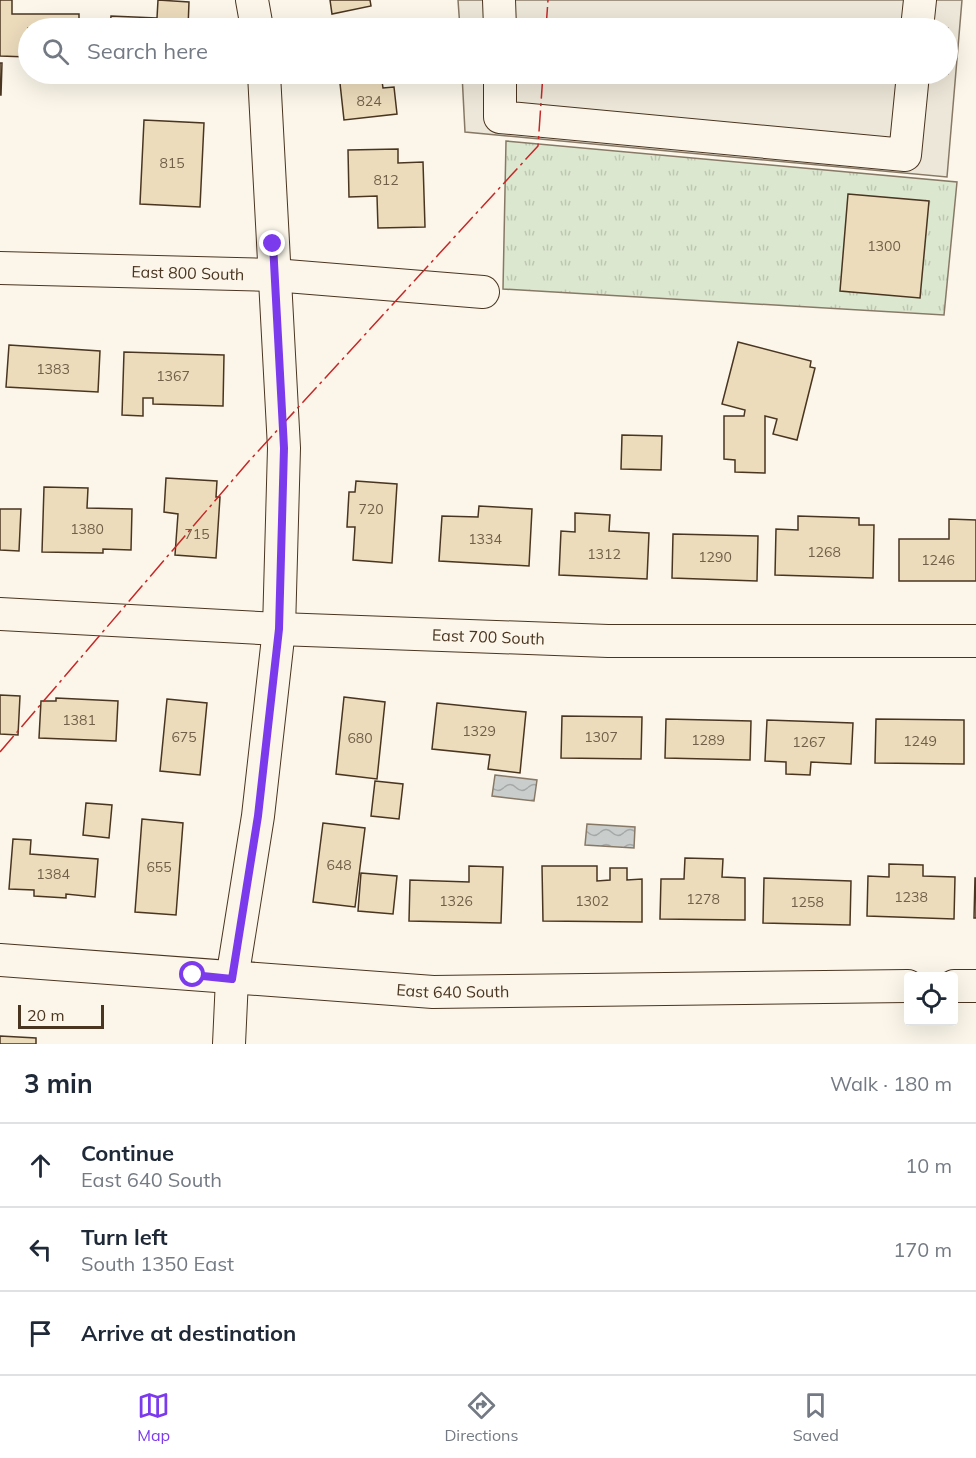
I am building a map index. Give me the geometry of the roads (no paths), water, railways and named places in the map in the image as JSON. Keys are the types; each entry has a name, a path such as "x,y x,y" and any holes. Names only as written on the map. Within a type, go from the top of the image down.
{"street":[{"path":"252,0 255,18"},
{"path":"499,0 500,18"},
{"path":"918,18 920,0"},
{"path":"229,1044 232,979 258,816 279,629 284,448 264,84"},
{"path":"500,84 500,117 905,154 912,84"},
{"name":"East 800 South","path":"0,268 274,275 483,292"},
{"name":"East 700 South","path":"0,614 279,629 608,641 976,641"},
{"name":"East 640 South","path":"0,960 232,979 433,992 904,986"},
{"path":"958,986 976,986"}],"water":[{"path":"495,775 537,780 534,801 492,796"},
{"path":"587,824 635,827 634,848 585,845"}]}
